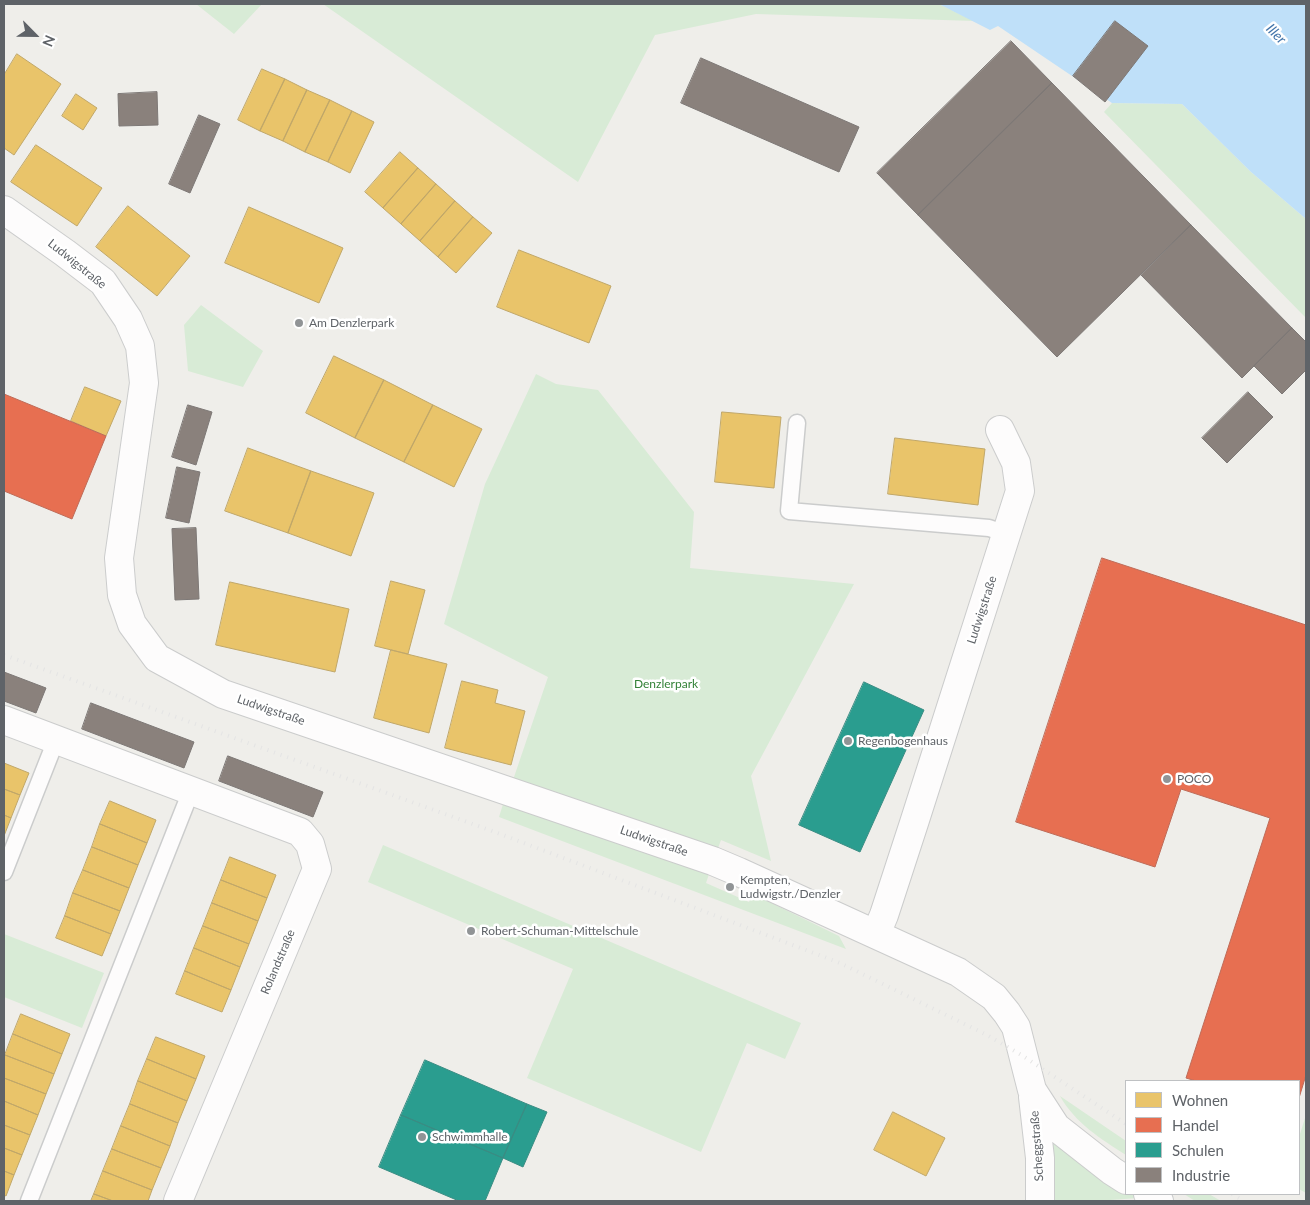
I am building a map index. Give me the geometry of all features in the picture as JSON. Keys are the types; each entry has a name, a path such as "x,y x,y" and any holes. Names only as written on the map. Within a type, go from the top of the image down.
{"street":[{"name":"Ludwigstraße","path":"4,210 103,282 128,319 140,346 144,383 119,558 122,595 132,624 157,658 223,694 713,861 958,972 994,997 1016,1027 1032,1090 1056,1127 1125,1179"},
{"name":"Ludwigstraße","path":"876,934 914,823 1020,491 1016,463 1000,430"},
{"name":"Rolandstraße","path":"4,720 300,832 310,844 317,868 178,1201"},
{"name":"Scheggstraße","path":"1032,1090 1040,1158 1040,1201"}],"lane":[{"path":"797,423 789,511 989,528 1007,534"},
{"path":"4,872 56,740"},
{"path":"29,1201 191,791"}],"green space":[{"path":"196,4 262,4 234,34"},
{"path":"323,4 939,4 974,21 756,14 655,35 578,182"},
{"path":"1112,103 1182,104 1251,172 1306,219 1306,318 1104,112"},
{"path":"201,305 263,351 243,387 188,371 184,325"},
{"name":"Denzlerpark","path":"536,374 556,384 598,390 694,512 690,568 854,584 751,776 771,861 721,840 717,851 513,780 548,677 444,624 485,484"},
{"path":"504,801 709,874 706,883 749,902 753,894 839,936 846,949 499,817"},
{"path":"383,845 801,1023 785,1059 747,1043 701,1152 527,1078 573,969 368,882"},
{"path":"4,934 104,973 82,1028 4,997"},
{"path":"1060,1096 1125,1140 1125,1154 1098,1136 1066,1106"},
{"path":"1306,1115 1306,1193 1300,1190 1300,1134"},
{"path":"1053,1131 1125,1188 1125,1195 1134,1195 1139,1198 1096,1201 1046,1201"},
{"path":"1186,1195 1211,1195 1221,1201 1195,1201"}],"water":[{"name":"Iller","path":"939,4 1306,4 1306,219 1251,172 1182,104 1112,103 998,26 990,30"}],"building: Wohnen":[{"path":"17,54 61,84 14,155 4,148 4,75"},
{"path":"262,69 285,79 260,131 238,120"},
{"path":"285,79 307,90 283,141 260,131"},
{"path":"307,90 330,100 305,152 283,141"},
{"path":"76,94 97,108 83,130 62,116"},
{"path":"330,100 352,111 328,162 305,152"},
{"path":"352,111 374,122 350,173 328,162"},
{"path":"36,145 102,188 77,226 11,182"},
{"path":"400,152 418,168 383,208 365,192"},
{"path":"418,168 436,184 401,224 383,208"},
{"path":"436,184 455,201 420,241 401,224"},
{"path":"455,201 473,217 438,257 420,241"},
{"path":"128,206 190,256 157,296 96,247"},
{"path":"249,207 343,248 319,303 225,263"},
{"path":"473,217 492,233 456,273 438,257"},
{"path":"519,250 611,286 589,343 497,307"},
{"path":"334,356 384,380 355,438 306,413"},
{"path":"384,380 433,405 404,462 355,438"},
{"path":"85,387 121,401 106,436 71,421"},
{"path":"433,405 482,429 454,487 404,462"},
{"path":"722,412 781,417 774,488 715,482"},
{"path":"895,438 985,449 978,505 888,494"},
{"path":"248,448 311,471 288,533 225,511"},
{"path":"311,471 374,493 351,556 288,533"},
{"path":"391,581 425,590 408,654 375,646"},
{"path":"230,582 349,609 335,672 216,645"},
{"path":"391,650 447,664 429,733 374,718"},
{"path":"462,681 498,690 495,703 525,711 511,765 445,748"},
{"path":"4,763 29,773 20,795 4,789"},
{"path":"4,789 20,795 11,818 4,815"},
{"path":"110,801 156,820 147,843 100,824"},
{"path":"4,815 11,818 4,836"},
{"path":"100,824 147,843 138,865 92,847"},
{"path":"92,847 138,865 129,888 83,870"},
{"path":"230,857 276,875 267,898 221,880"},
{"path":"83,870 129,888 120,911 73,893"},
{"path":"221,880 267,898 258,921 212,903"},
{"path":"73,893 120,911 111,934 65,916"},
{"path":"212,903 258,921 249,944 203,926"},
{"path":"65,916 111,934 102,956 56,938"},
{"path":"203,926 249,944 240,967 194,948"},
{"path":"194,948 240,967 231,990 185,971"},
{"path":"185,971 231,990 222,1012 176,994"},
{"path":"21,1014 70,1034 62,1054 13,1034"},
{"path":"13,1034 62,1054 54,1074 5,1055"},
{"path":"156,1037 205,1056 196,1079 147,1059"},
{"path":"5,1055 54,1074 46,1094 4,1078"},
{"path":"147,1059 196,1079 187,1101 138,1081"},
{"path":"4,1078 46,1094 38,1115 4,1101"},
{"path":"138,1081 187,1101 178,1123 130,1104"},
{"path":"4,1101 38,1115 30,1135 4,1125"},
{"path":"130,1104 178,1123 170,1146 121,1126"},
{"path":"893,1112 945,1138 926,1176 874,1150"},
{"path":"4,1125 30,1135 22,1155 4,1148"},
{"path":"121,1126 170,1146 161,1168 112,1149"},
{"path":"4,1148 22,1155 14,1175 4,1171"},
{"path":"112,1149 161,1168 152,1190 103,1171"},
{"path":"4,1171 14,1175 6,1196 4,1195"},
{"path":"103,1171 152,1190 148,1201 113,1201 94,1194"},
{"path":"94,1194 113,1201 91,1201"}],"building: Handel":[{"path":"4,394 106,436 72,519 4,491"},
{"path":"1102,558 1306,625 1306,1075 1300,1095 1300,1080 1193,1080 1186,1078 1270,818 1181,789 1155,867 1016,822"}],"building: Schulen":[{"path":"864,682 924,710 860,852 799,825"},
{"path":"425,1060 527,1104 503,1158 401,1115"},
{"path":"527,1104 547,1112 523,1167 503,1158"},
{"name":"Schwimmhalle","path":"401,1115 503,1158 485,1201 459,1201 379,1167"}],"building: Industrie":[{"path":"1115,21 1148,46 1105,102 1073,76"},
{"path":"1011,41 1052,83 918,215 877,173"},
{"path":"701,58 859,127 839,172 681,103"},
{"path":"1052,83 1191,225 1057,357 918,215"},
{"path":"157,92 158,125 119,126 118,94"},
{"path":"199,115 220,124 190,193 169,184"},
{"path":"1191,225 1292,328 1242,378 1141,275"},
{"path":"1292,328 1306,342 1306,370 1282,394 1254,366"},
{"path":"1248,392 1273,417 1227,463 1202,438"},
{"path":"188,405 212,412 196,465 172,457"},
{"path":"177,467 200,472 189,523 166,518"},
{"path":"196,528 199,599 175,600 172,529"},
{"path":"4,672 46,688 36,713 4,701"},
{"path":"91,703 194,742 184,768 82,729"},
{"path":"228,756 323,792 313,817 219,781"}],"railway":[{"path":"4,655 495,832 840,963 985,1034 1023,1056 1125,1123"},
{"path":"1234,1195 1244,1201"}],"place":[{"name":"Am Denzlerpark","path":"299,323"},
{"name":"Regenbogenhaus","path":"848,741"},
{"name":"POCO","path":"1167,779"},
{"name":"Kempten, Ludwigstr./Denzler","path":"730,887"},
{"name":"Robert-Schuman-Mittelschule","path":"471,931"},
{"name":"Schwimmhalle","path":"422,1137"}]}
